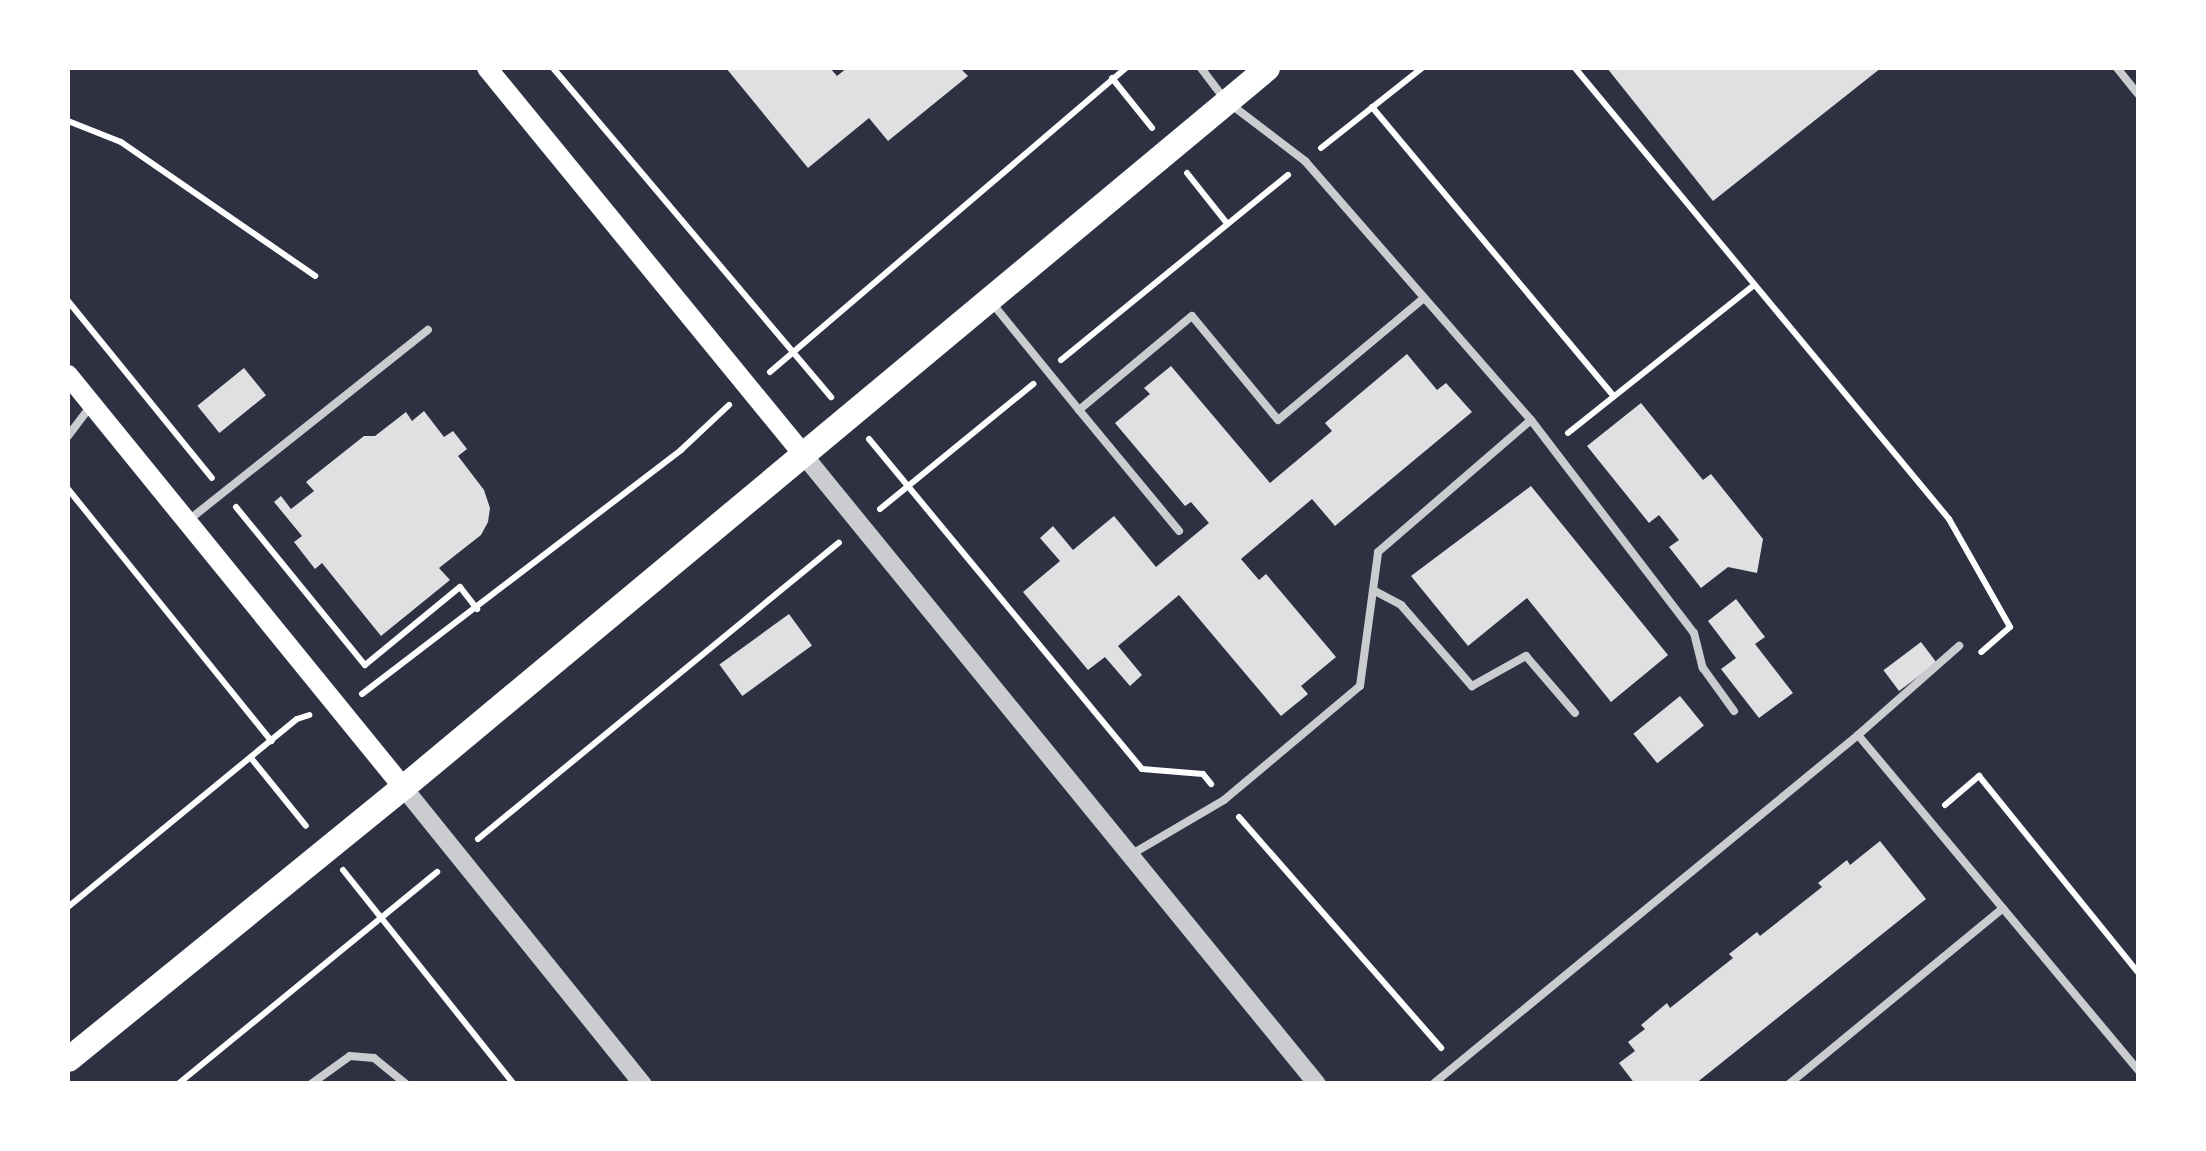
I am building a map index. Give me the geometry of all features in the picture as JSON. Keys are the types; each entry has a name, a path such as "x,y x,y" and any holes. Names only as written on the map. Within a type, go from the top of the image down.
{"main road":[{"path":"487,68 802,453"},
{"path":"68,1058 404,788 1267,68"},
{"path":"68,376 404,788"}],"street":[{"path":"802,453 1317,1084"},
{"path":"404,788 643,1084"}],"lane":[{"path":"1201,68 1226,100 1306,162 1531,420 1694,633 1703,668 1734,710"},
{"path":"2117,68 2138,94"},
{"path":"1079,410 1192,316 1278,420 1424,298"},
{"path":"989,300 1180,531"},
{"path":"187,522 428,330"},
{"path":"68,436 92,405"},
{"path":"1132,854 1224,800 1360,686 1378,552 1531,420"},
{"path":"1373,590 1400,604 1472,686 1526,656 1575,713"},
{"path":"1433,1084 1858,735 1960,646"},
{"path":"1858,735 2138,1070"},
{"path":"1789,1084 2002,908"},
{"path":"312,1084 350,1056 374,1058 406,1084"}],"path":[{"path":"553,68 792,356 910,486 1142,769 1203,774 1456,1065"},
{"path":"68,907 297,719 375,688 681,450 748,388 792,356 1126,68"},
{"path":"178,1084 1422,68"},
{"path":"1574,68 1948,519 2010,627 1968,664"},
{"path":"1372,108 1614,396"},
{"path":"68,121 121,142 315,276"},
{"path":"1551,446 1754,285"},
{"path":"68,301 365,665 460,588 477,609"},
{"path":"68,489 271,741"},
{"path":"1928,819 1979,776 2138,972"},
{"path":"382,916 514,1084"}],"building":[{"path":"726,68 830,68 837,76 847,68 960,68 968,76 888,141 869,118 808,168"},
{"path":"1607,68 1881,68 1713,201"},
{"path":"1407,354 1437,390 1446,383 1472,412 1335,526 1312,499 1241,559 1259,580 1266,574 1336,657 1301,686 1308,694 1281,716 1179,595 1118,646 1142,675 1130,686 1105,657 1088,670 1023,592 1060,561 1040,538 1053,526 1073,550 1114,516 1156,567 1209,523 1191,502 1185,506 1115,423 1150,394 1144,388 1171,366 1270,483 1332,431 1325,423"},
{"path":"244,368 266,395 219,433 197,406"},
{"path":"1641,403 1703,480 1711,474 1763,539 1757,573 1728,567 1701,588 1669,547 1679,540 1659,515 1649,523 1587,446"},
{"path":"424,411 444,437 453,431 467,449 458,456 484,490 490,508 488,522 481,535 439,568 450,580 381,636 322,563 315,569 294,542 302,536 274,502 281,496 291,509 314,491 306,482 364,436 375,436 406,412 412,421"},
{"path":"1531,486 1668,655 1611,702 1527,598 1468,646 1411,576"},
{"path":"1736,599 1765,637 1755,644 1793,693 1759,718 1721,669 1736,658 1708,621"},
{"path":"789,614 812,646 742,696 719,665"},
{"path":"1921,642 1937,663 1899,691 1883,670"},
{"path":"1680,696 1704,726 1657,763 1633,734"},
{"path":"1880,841 1926,899 1695,1084 1635,1084 1619,1063 1635,1051 1628,1042 1645,1029 1641,1025 1667,1003 1670,1008 1733,958 1729,954 1757,932 1760,936 1822,887 1818,883 1847,860 1850,865"}]}
